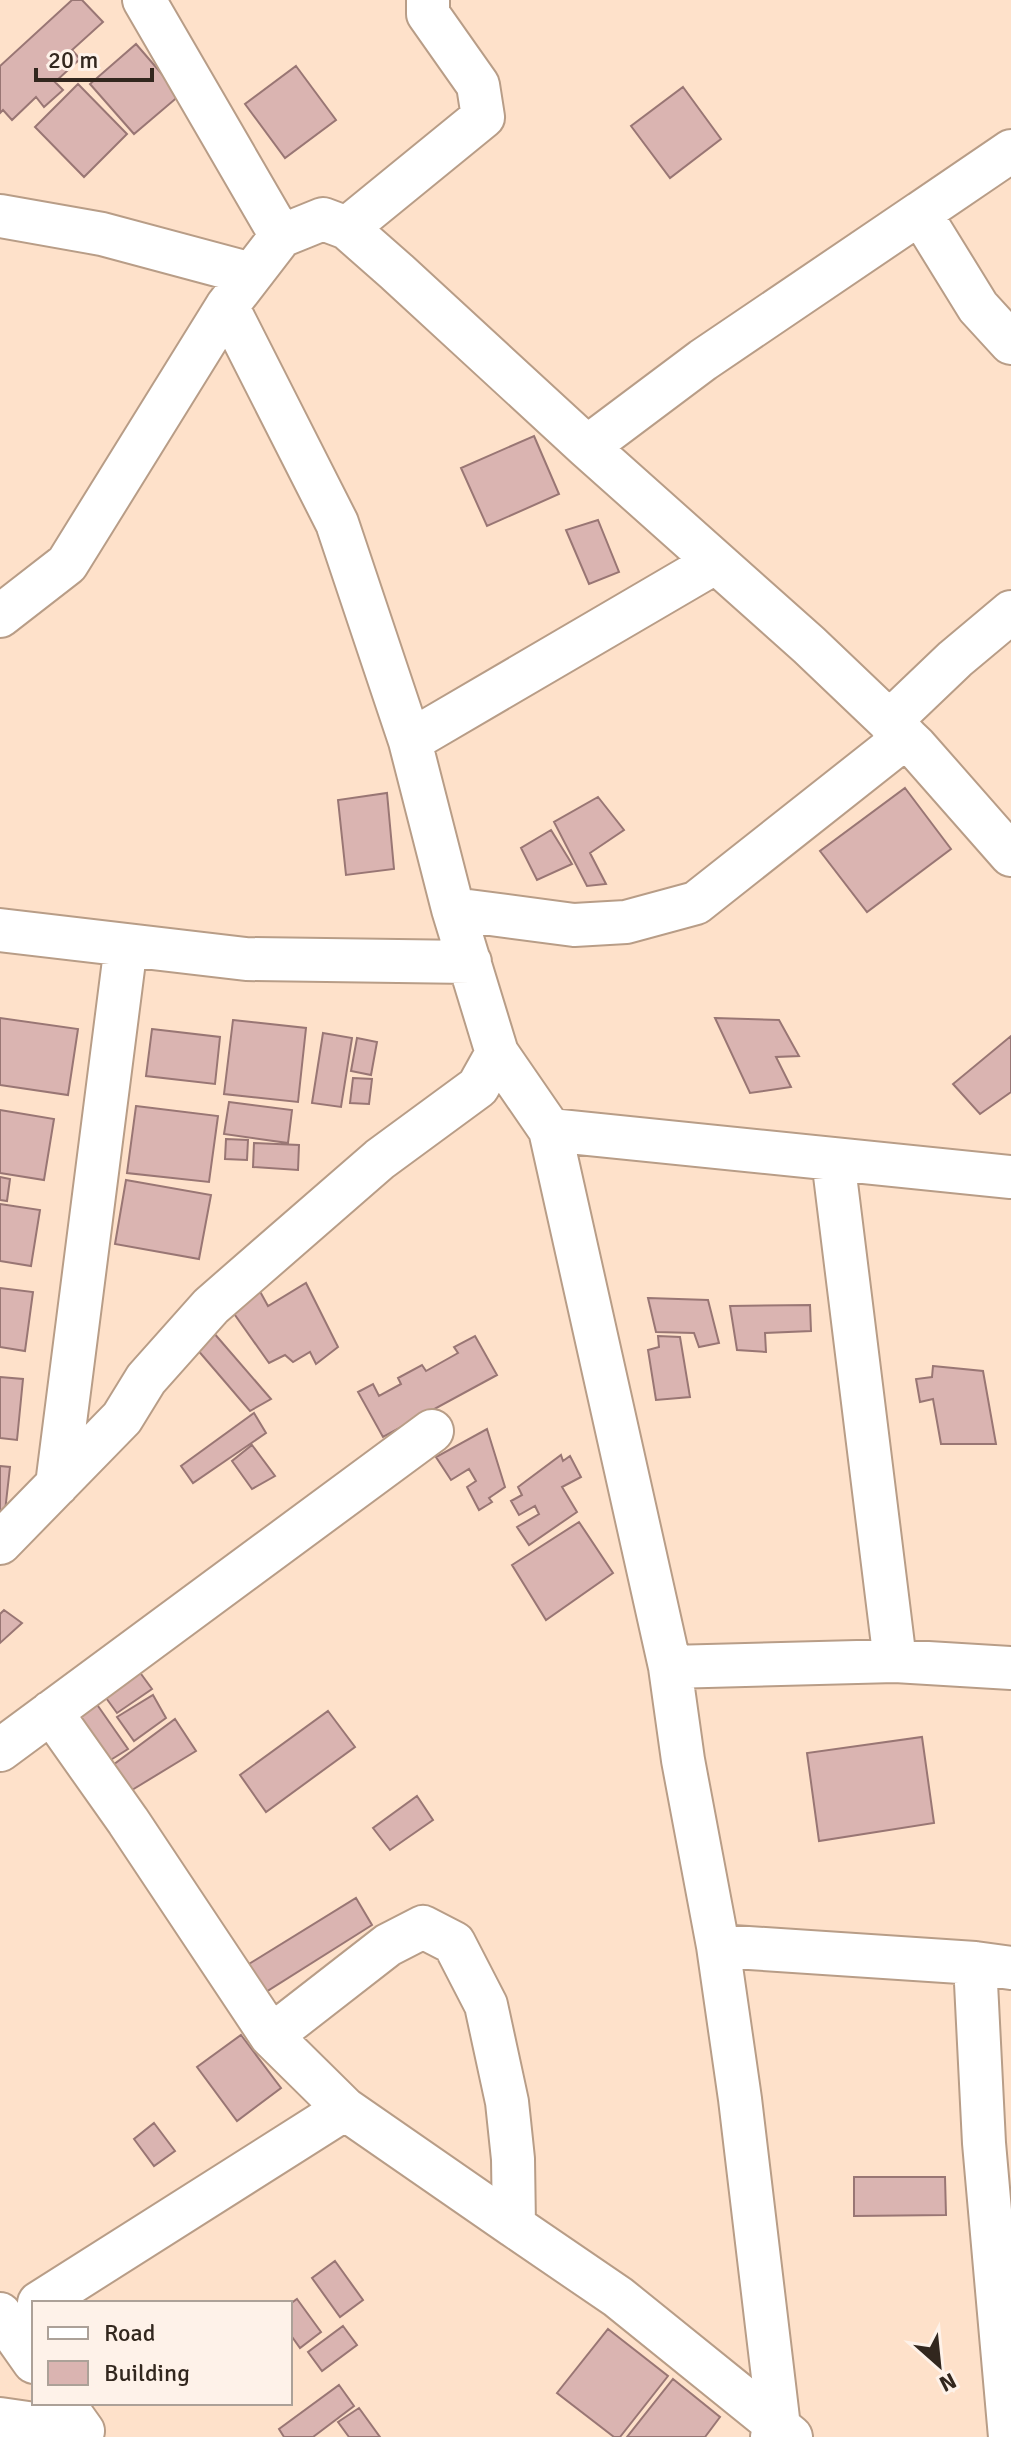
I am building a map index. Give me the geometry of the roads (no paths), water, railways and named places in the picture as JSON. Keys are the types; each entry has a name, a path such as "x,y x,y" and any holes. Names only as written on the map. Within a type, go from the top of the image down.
{"street":[{"path":"144,0 281,236"},
{"path":"347,228 483,117 478,85 428,14 428,0"},
{"path":"587,447 703,360 1011,151"},
{"path":"920,213 978,307 1011,343"},
{"path":"0,216 102,234 239,290 337,523 410,741 453,909 497,1053 550,1130 670,1667 683,1760 718,1946 781,2434"},
{"path":"0,616 67,564 239,290 281,236 323,219 347,228 809,645 897,729 1011,855"},
{"path":"410,741 716,562"},
{"path":"453,909 574,925 626,922 696,903 897,729 955,659 1011,612"},
{"path":"0,930 246,959 470,962"},
{"path":"57,1485 126,945"},
{"path":"0,1543 122,1418 146,1379 211,1306 380,1159 478,1087 497,1053"},
{"path":"550,1130 1011,1177"},
{"path":"833,1159 895,1661"},
{"path":"0,1750 432,1431"},
{"path":"670,1667 895,1661 1011,1668"},
{"path":"51,1712 128,1821 271,2036 345,2109 618,2297 781,2434"},
{"path":"271,2036 388,1945 423,1927 454,1943 486,2005 507,2102 513,2159 514,2226"},
{"path":"718,1946 993,1965 1010,2437"},
{"path":"38,2301 345,2109"},
{"path":"20,2312 32,2355"},
{"path":"0,2419 78,2424"}]}
